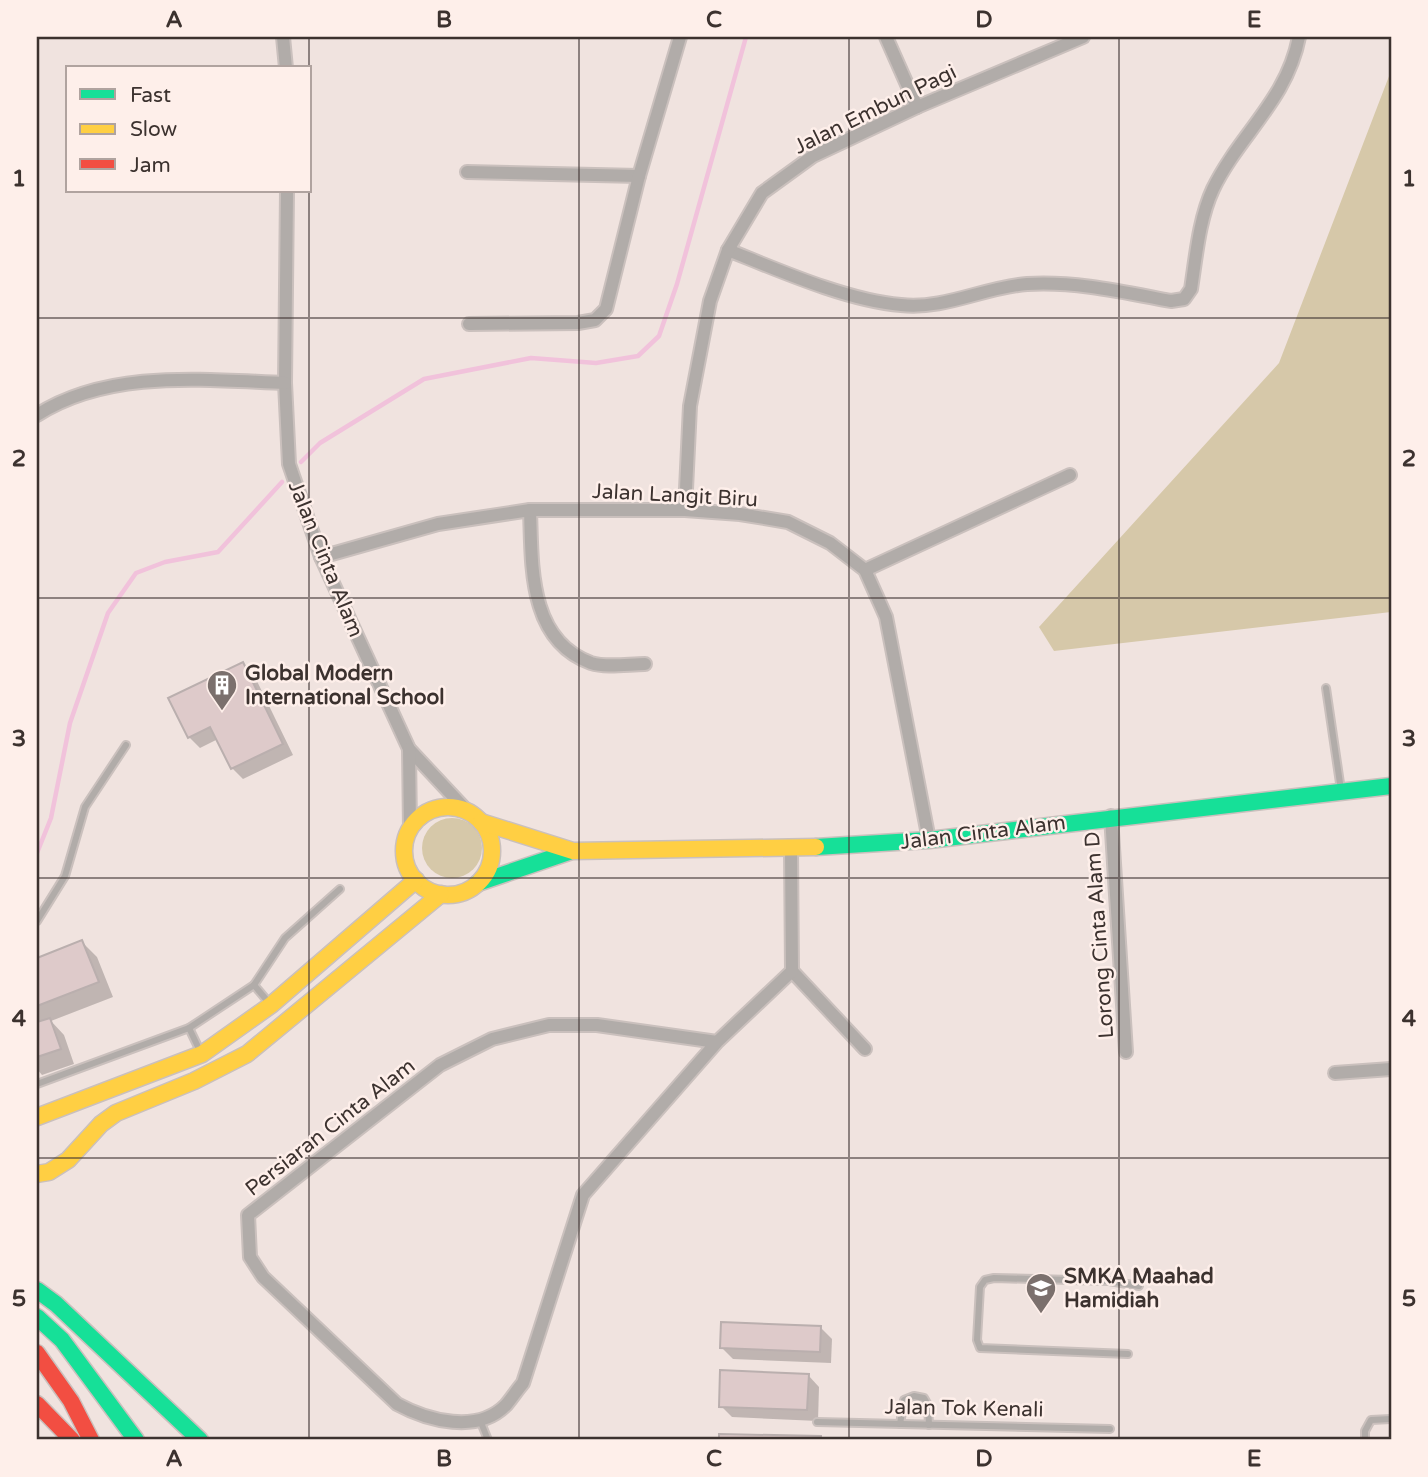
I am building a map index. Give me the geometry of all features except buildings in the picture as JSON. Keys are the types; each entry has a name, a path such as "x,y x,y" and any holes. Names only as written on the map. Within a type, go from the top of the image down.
{"main road":[{"name":"Jalan Cinta Alam","path":"481,822 573,851 791,849 929,840 1111,816 1391,786"},
{"path":"37,1174 48,1174 62,1168 96,1128 112,1115 213,1074 247,1054 441,894 461,892 478,883 485,874 492,853 491,842 481,822 466,810 448,806 430,810 410,829 404,856 416,880 441,894"},
{"name":"Jalan Cinta Alam","path":"478,883 573,851"},
{"path":"37,1118 202,1054 271,1005 416,880"},
{"path":"37,1290 56,1304 200,1440"},
{"path":"37,1317 62,1340 136,1440"},
{"path":"40,1356 71,1401 91,1440"},
{"path":"37,1404 72,1440"}],"street":[{"path":"283,37 286,66"},
{"path":"469,324 595,320 606,309 639,176 680,37"},
{"path":"886,37 917,107"},
{"name":"Jalan Embun Pagi","path":"685,510 690,406 710,301 728,250 762,193 813,156 917,107 1083,37"},
{"path":"728,250 865,298 902,306 941,303 1026,284 1086,285 1171,301 1184,299 1191,289 1212,191 1234,154 1271,107 1296,54 1299,37"},
{"path":"467,172 639,176"},
{"name":"Jalan Cinta Alam","path":"286,192 285,383 289,464 321,558 409,749 466,810"},
{"path":"37,415 97,388 185,380 285,383"},
{"path":"865,570 1070,475"},
{"path":"530,510 535,597 556,641 592,663 645,664"},
{"name":"Jalan Langit Biru","path":"321,558 438,524 530,510 685,510 740,513 788,523 830,542 865,570 886,617 929,840"},
{"name":"Jalan Cinta Alam","path":"409,749 410,829"},
{"name":"Lorong Cinta Alam D","path":"1111,816 1126,1052"},
{"path":"791,849 792,971 865,1049"},
{"path":"480,1420 504,1407 523,1383 583,1195 717,1042 792,971"},
{"name":"Persiaran Cinta Alam","path":"480,1420 422,1418 397,1405 262,1276 250,1258 248,1214 440,1065 492,1038 550,1025 585,1025 678,1034 717,1042"},
{"path":"1335,1073 1391,1069"}],"lane":[{"path":"1326,688 1341,791"},
{"path":"37,920 65,876 85,807 126,745"},
{"path":"37,1084 189,1028 254,985 285,937 340,889"},
{"path":"254,985 271,1005"},
{"path":"189,1028 202,1054"},
{"path":"1128,1354 980,1348 977,1340 980,1287 985,1280 994,1278 1109,1281 1139,1286"},
{"path":"900,1424 904,1400 914,1396 924,1398 928,1405 929,1425"},
{"path":"1365,1440 1365,1431 1371,1420 1391,1419"},
{"path":"480,1420 488,1440"},
{"name":"Jalan Tok Kenali","path":"817,1422 1110,1429"}],"shaded area":[{"path":"1391,71 1391,612 1054,651 1039,627 1279,363"},
{"path":"446,818 458,818 474,826 480,836 480,860 474,870 458,878 446,878 430,870 422,854 422,842 430,826"}],"waterway":[{"path":"301,462 320,443 424,379 531,358 596,363 638,356 659,336 677,284 746,37"},
{"path":"37,853 51,818 70,723 108,613 136,573 165,562 218,552 282,482"}],"traffic: fast":[{"path":"816,847 929,840 1391,786"},
{"path":"478,883 569,852"},
{"path":"37,1290 56,1304 200,1440"},
{"path":"37,1317 62,1340 136,1440"}],"traffic: slow":[{"path":"448,807 465,810 479,820 489,834 492,851 489,868 479,882 465,892 448,895 431,892 417,882 407,868 404,851 407,834 417,820 431,810 448,807"},
{"path":"481,822 573,851 816,847"},
{"path":"37,1117 202,1054 271,1005 416,880"},
{"path":"37,1174 49,1172 68,1160 101,1124 116,1113 194,1081 247,1054 441,894"}],"traffic: jam":[{"path":"37,1353 71,1401 91,1440"},
{"path":"37,1404 72,1440"}],"place":[{"name":"Global Modern International School","path":"222,712"},
{"name":"SMKA Maahad Hamidiah","path":"1041,1315"}]}
